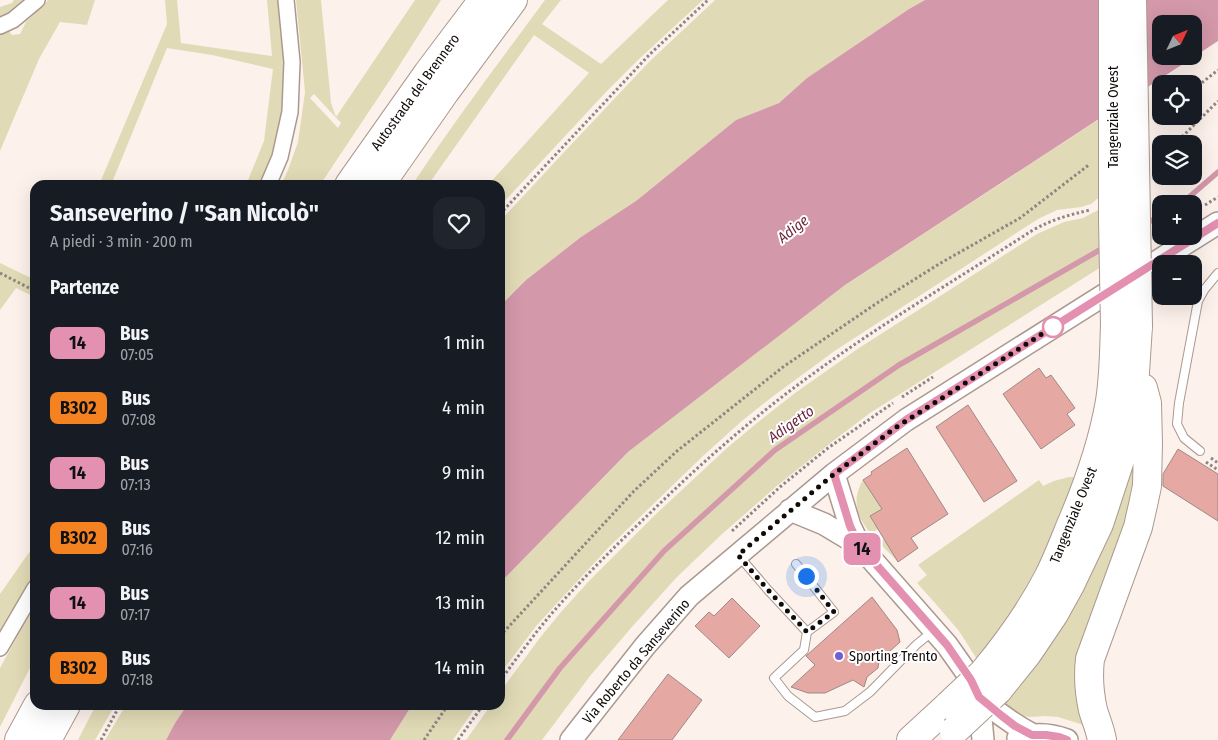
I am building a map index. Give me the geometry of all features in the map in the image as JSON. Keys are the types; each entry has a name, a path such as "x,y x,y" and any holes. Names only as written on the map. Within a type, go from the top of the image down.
{"highway":[{"name":"Autostrada del Brennero","path":"353,180 428,73 483,0"},
{"name":"Autostrada del Brennero","path":"383,180 445,92 514,0"},
{"name":"Tangenziale Ovest","path":"910,740 949,726 987,687 1027,654 1054,614 1070,585 1099,524 1120,460 1133,403 1136,362 1126,326 1113,210 1112,0"},
{"name":"Tangenziale Ovest","path":"987,687 1002,650 1019,627 1048,577 1086,490 1104,426 1110,401 1112,378 1126,326 1132,0"},
{"path":"1102,740 1089,689 1088,672 1090,659 1138,526 1147,486 1148,403 1136,362"},
{"path":"19,740 35,710"},
{"path":"47,740 63,710"}],"street":[{"path":"0,26 13,20 37,0"},
{"path":"270,180 280,157 290,112 292,62 286,0"},
{"name":"Via Roberto da Sanseverino","path":"1176,255 1218,223"},
{"name":"Via Roberto da Sanseverino","path":"571,740 645,646 689,596 834,474 906,420 1152,271"},
{"path":"834,474 850,526 859,545 947,645 971,680 987,687 1002,716 1015,726 1023,738 1046,735 1067,740"},
{"path":"790,510 824,524 859,545"},
{"path":"0,648 30,597"},
{"path":"983,740 987,687"}],"lane":[{"path":"1200,451 1184,438 1177,424 1179,403 1198,301 1204,290 1218,273"},
{"path":"738,555 807,632"},
{"path":"796,564 834,612 807,632 804,650 774,678 788,696 815,717 844,711 870,692 916,645 934,630"}],"path":[{"path":"505,209 650,54 708,0"},
{"path":"1202,83 1218,70"},
{"path":"1184,135 1218,101"},
{"path":"505,631 634,492 692,439 783,367 876,303 1020,218 1090,164"},
{"path":"1204,206 1218,197"},
{"path":"505,674 553,612 620,542 706,460 781,397 859,341 1033,230 1058,218 1090,210"},
{"path":"0,273 30,288"},
{"path":"101,740 117,710"},
{"path":"424,740 445,710"},
{"path":"458,740 479,710"}],"shaded area":[{"path":"14,0 31,0 0,19 0,7 12,3"},
{"path":"48,0 95,0 87,25 60,22 39,59 0,151 0,35 9,31 12,35 20,34 26,22"},
{"path":"165,0 177,0 181,43 272,56 267,0 281,0 287,81 280,135 265,180 248,180 264,141 273,69 212,55 167,48 113,180 101,180 167,24"},
{"path":"296,0 321,0 331,103 336,117 415,0 441,0 323,180 283,180 298,142 305,92","holes":["314,94 341,123 338,128 310,98"]},
{"path":"545,0 561,0 542,24 601,64 668,0 703,0 606,92 505,201 505,180 493,180 589,73 534,35 432,180 416,180"},
{"path":"715,0 925,0 807,78 779,103 736,120 636,201 581,237 526,280 505,301 505,216 649,62"},
{"path":"1101,118 1102,195 1091,204 1057,210 1038,219 836,350 772,397 704,455 609,547 537,625 505,667 505,578 628,452 845,285"},
{"path":"1102,208 1101,267 870,413 778,485 676,578 590,676 542,740 466,740 487,710 505,710 505,685 561,612 655,515 727,448 795,393 859,348 1037,234 1064,222 1083,218"},
{"path":"0,263 30,278 30,295 16,288 0,310"},
{"path":"1134,449 1141,459 1090,727 1058,717 1020,716 1004,705 1003,702"},
{"path":"1074,477 1057,526 1046,550 1022,595 977,659 959,631 917,583 927,575 918,565 1039,480 1043,486"},
{"path":"863,480 872,494 882,488 913,537 911,538 909,534 889,547 898,562 865,526 859,515 858,493","holes":["881,510 886,517 874,524 870,516","887,523 894,533 882,541 875,531"]},
{"path":"30,551 30,587 0,641 0,594"},
{"path":"30,613 30,668 0,727 0,668"},
{"path":"93,710 112,710 95,740 78,740"},
{"path":"123,710 184,710 166,740 105,740"},
{"path":"409,710 474,710 453,740 390,740"}],"water":[{"name":"Adige","path":"925,0 1218,0 1218,41 1202,51 1202,15 1152,15 1152,65 1181,65 1166,75 1152,75 1152,84 845,285 628,452 505,578 505,301 526,280 581,237 636,201 736,120 779,103 807,78"},
{"path":"184,710 409,710 390,740 166,740"}],"building":[{"path":"1039,368 1046,378 1051,375 1075,408 1067,414 1075,425 1041,449 1003,394"},
{"path":"968,405 1017,481 984,502 936,427"},
{"path":"907,448 948,514 911,538 918,548 898,562 870,516 882,509 863,480 872,474 871,472"},
{"path":"1178,449 1218,474 1218,521 1163,486 1163,474"},
{"path":"872,597 897,630 900,642 879,661 878,668 867,677 864,687 853,680 825,693 808,693 791,687 815,665 806,656"},
{"path":"732,598 760,626 729,658 695,626 709,612 714,616"},
{"path":"668,674 702,700 672,740 618,740"}],"waterway":[{"name":"Adigetto","path":"1191,195 1218,172"},
{"name":"Adigetto","path":"1144,225 1152,220"},
{"name":"Adigetto","path":"507,740 560,668 664,551 775,450 899,365 1105,247"}],"bus line":[{"name":"14","path":"1067,740 1046,735 1032,735 1015,726 979,697 971,680 947,645 859,545 850,526 834,474 906,420 1218,223"}],"place":[{"name":"Sporting Trento","path":"839,656"}],"route":[{"path":"806,576 834,612 807,632 738,555 834,474 895,428 1053,327"}]}
